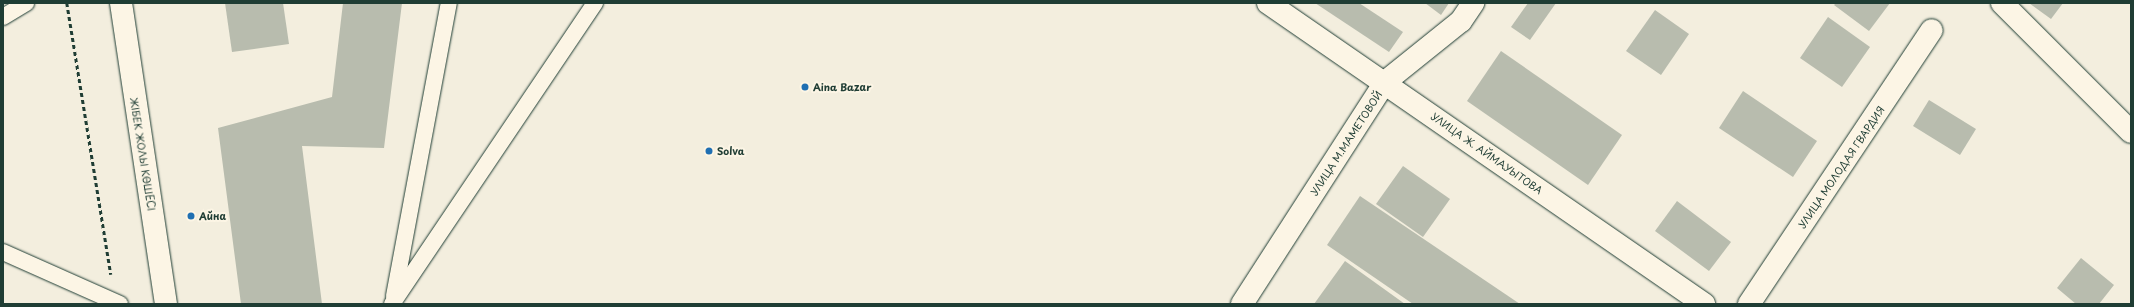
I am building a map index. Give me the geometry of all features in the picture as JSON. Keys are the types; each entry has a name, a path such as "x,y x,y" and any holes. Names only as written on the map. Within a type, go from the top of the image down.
{"street":[{"name":"ЖІБЕК ЖОЛЫ КӨШЕСІ","path":"121,3 166,304"},
{"name":"УЛИЦА Ж. АЙМАУЫТОВА","path":"1268,3 1385,82 1704,304"},
{"name":"УЛИЦА М.МАМЕТОВОЙ","path":"1242,304 1385,82 1461,21 1473,3"},
{"path":"2002,3 2131,132"},
{"name":"УЛИЦА МОЛОДАЯ ГВАРДИЯ","path":"1749,304 1932,30"}],"lane":[{"path":"3,17 26,3"},
{"path":"393,303 449,3"},
{"path":"393,303 595,3"},
{"path":"3,252 118,303"}],"path":[{"path":"67,3 118,303"}],"building":[{"path":"225,3 283,3 289,44 232,52"},
{"path":"343,3 402,3 384,148 302,146 322,304 241,304 218,128 332,97"},
{"path":"1315,3 1359,3 1403,32 1389,52"},
{"path":"1425,3 1449,3 1441,15"},
{"path":"1528,3 1556,3 1530,40 1511,27"},
{"path":"1836,3 1890,3 1869,31 1834,5"},
{"path":"2029,3 2063,3 2051,19"},
{"path":"1655,10 1689,34 1661,75 1626,51"},
{"path":"1828,17 1870,47 1842,87 1800,58"},
{"path":"1501,51 1622,135 1588,185 1467,101"},
{"path":"1743,91 1817,141 1793,177 1719,128"},
{"path":"1929,100 1976,129 1960,155 1913,126"},
{"path":"1403,166 1450,199 1423,237 1376,204"},
{"path":"1360,196 1520,304 1413,304 1327,245"},
{"path":"1677,201 1731,242 1709,271 1655,231"},
{"path":"2081,258 2114,285 2099,304 2076,304 2057,288"},
{"path":"1345,261 1405,304 1314,304"}],"place":[{"name":"Aina Bazar","path":"805,87"},
{"name":"Solva","path":"709,151"},
{"name":"Айна","path":"191,216"}]}
